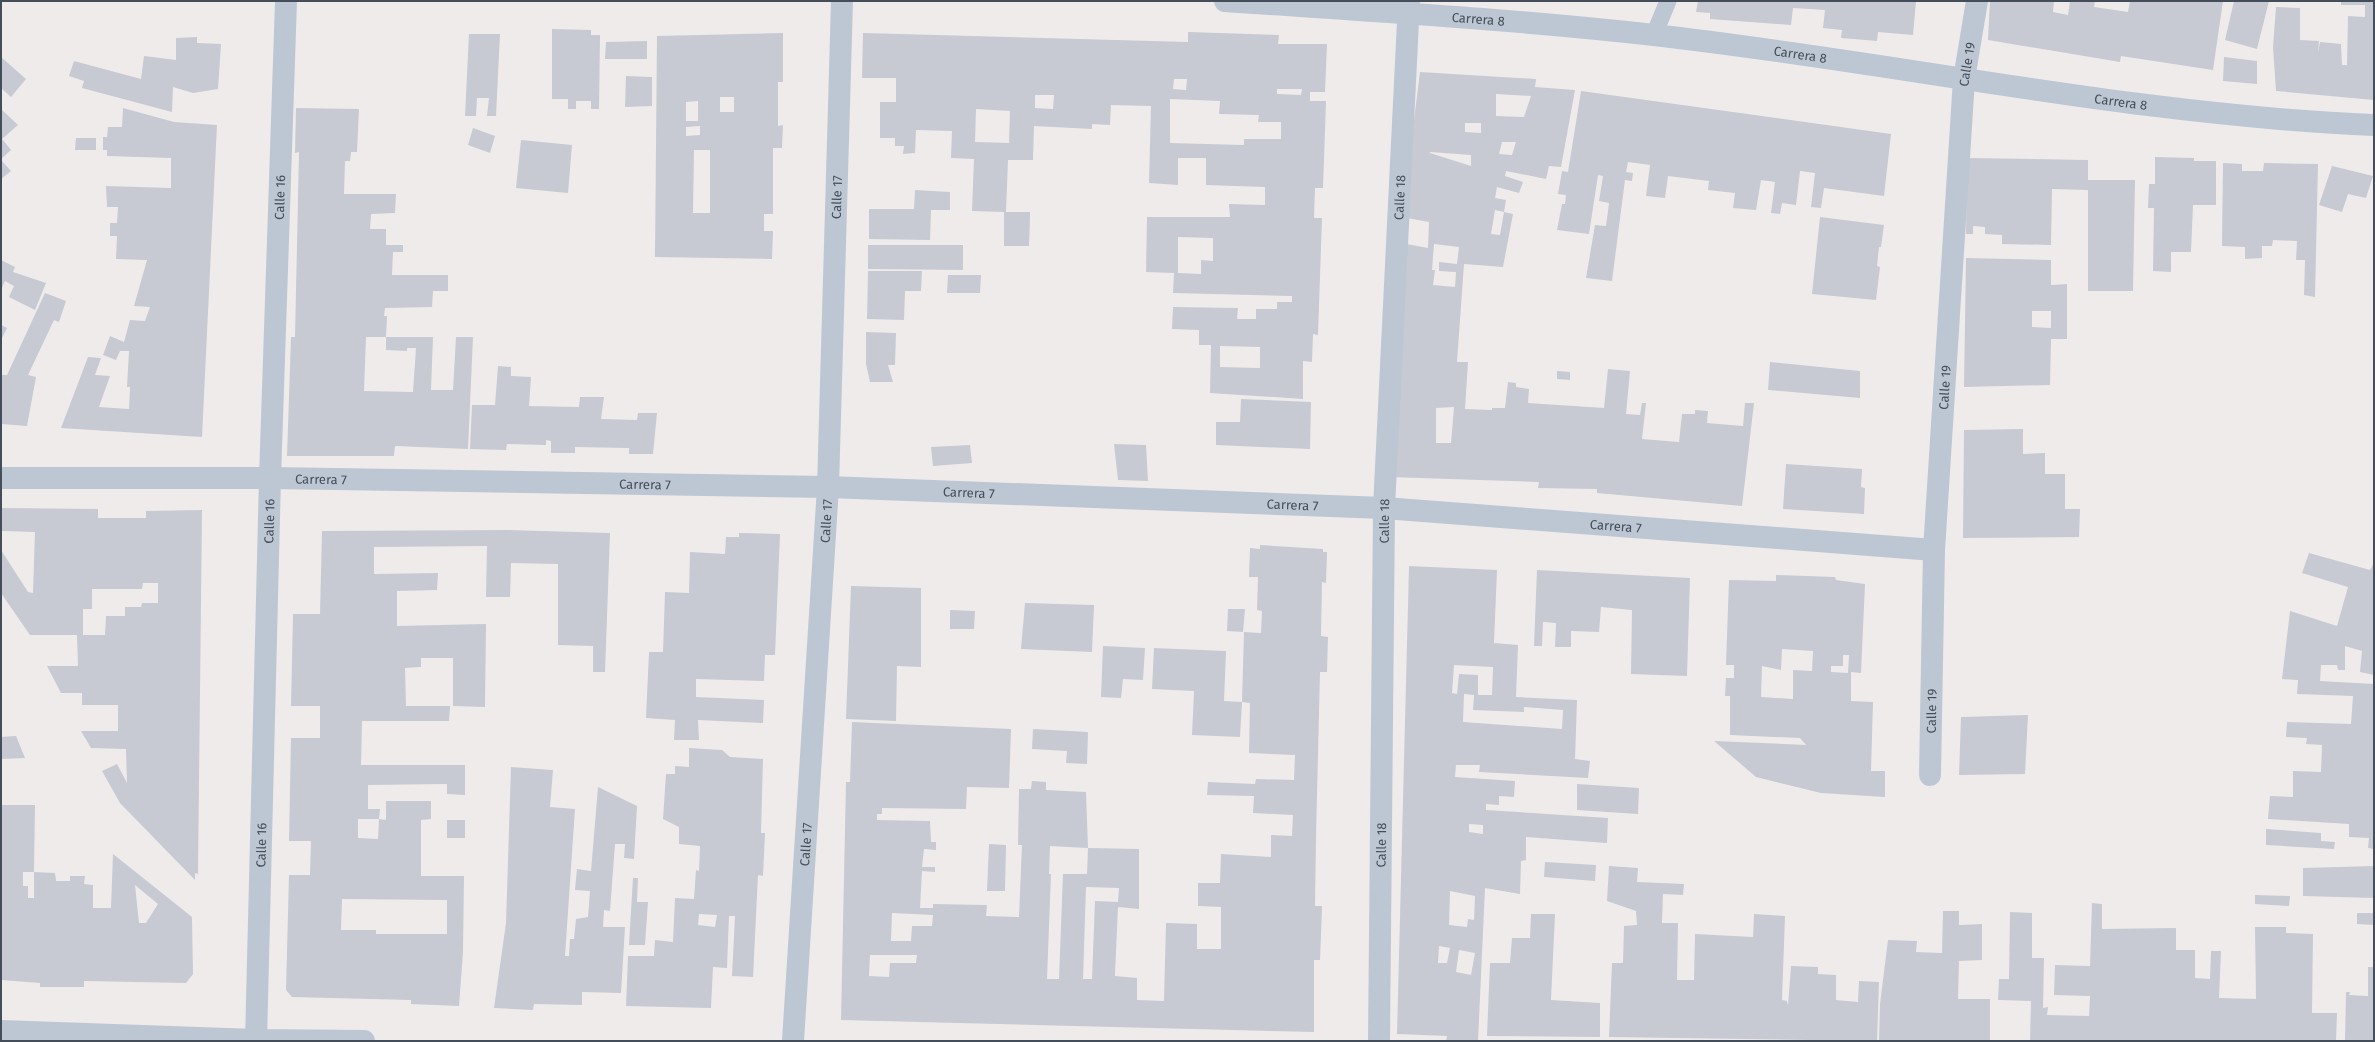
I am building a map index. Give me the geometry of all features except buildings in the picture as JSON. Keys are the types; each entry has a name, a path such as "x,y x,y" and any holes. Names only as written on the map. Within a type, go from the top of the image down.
{"street":[{"name":"Calle 16","path":"256,1040 270,478 286,1"},
{"name":"Calle 17","path":"794,1041 828,487 842,1"},
{"name":"Carrera 8","path":"1225,1 1409,7 1654,35 2098,98 2312,122 2374,125"},
{"name":"Calle 19","path":"1930,775 1934,550 1964,79 1977,1"},
{"name":"Calle 18","path":"1378,1041 1384,508 1409,7"},
{"name":"Carrera 7","path":"1,478 270,478 828,487 1384,508 1934,550"},
{"path":"1,1031 256,1040 364,1041"}],"lane":[{"path":"1654,35 1668,1"}]}
